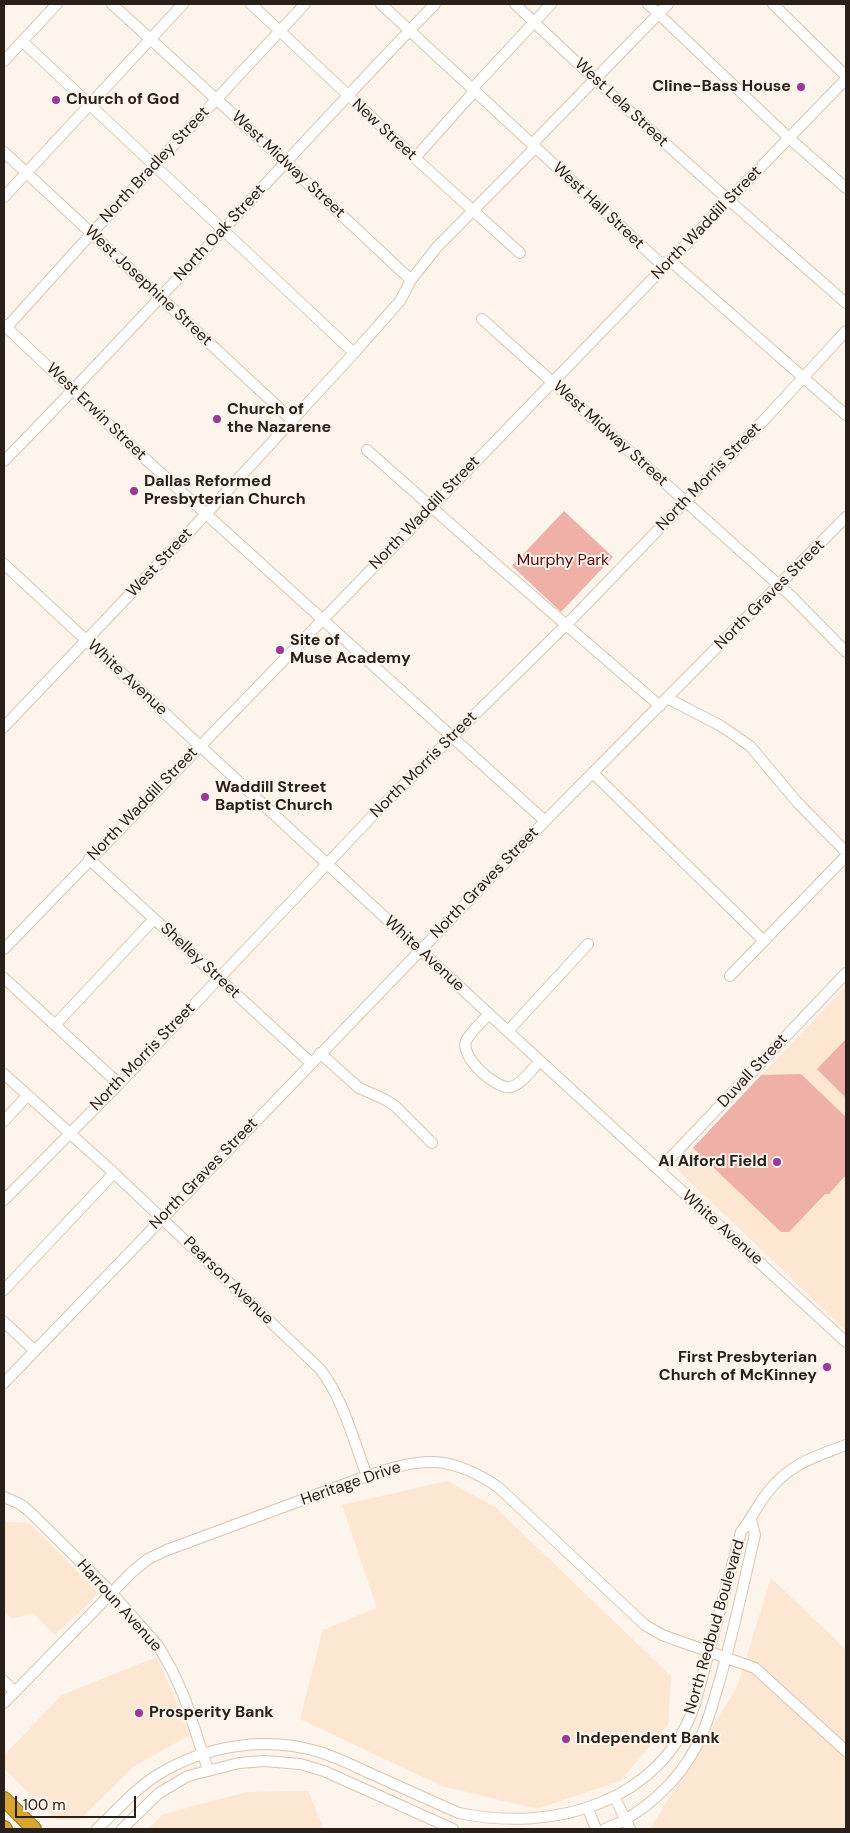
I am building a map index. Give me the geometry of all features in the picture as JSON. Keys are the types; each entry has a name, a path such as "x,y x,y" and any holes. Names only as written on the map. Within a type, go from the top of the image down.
{"highway":[{"path":"4,1799 34,1829"}],"street":[{"path":"4,61 57,4"},
{"name":"West Midway Street","path":"112,4 411,280"},
{"path":"4,197 183,4"},
{"name":"New Street","path":"251,4 520,254"},
{"name":"North Bradley Street","path":"5,326 305,4"},
{"name":"West Hall Street","path":"381,4 659,262 674,264 846,415"},
{"name":"North Oak Street","path":"4,461 224,230 285,162 435,4"},
{"name":"West Lela Street","path":"515,4 728,201 846,303"},
{"path":"415,158 471,95 473,88 552,4"},
{"path":"648,4 789,138 846,188"},
{"name":"West Street","path":"4,727 206,514 354,353 400,301 411,280 437,246 526,157 536,140 668,4"},
{"path":"772,4 846,78"},
{"path":"23,42 354,353"},
{"name":"North Waddill Street","path":"4,949 846,78"},
{"name":"West Josephine Street","path":"4,152 292,420"},
{"name":"West Midway Street","path":"482,320 804,608 846,652"},
{"name":"West Erwin Street","path":"5,326 206,514 545,821"},
{"name":"North Morris Street","path":"4,1200 119,1084 379,809 566,624 846,331"},
{"path":"368,450 566,624 664,702 721,726 750,746 797,802 846,852"},
{"name":"North Graves Street","path":"4,1383 545,821 846,517"},
{"name":"White Avenue","path":"4,564 326,864 846,1342"},
{"path":"593,773 764,941"},
{"path":"730,976 846,856"},
{"name":"Shelley Street","path":"90,859 311,1064"},
{"path":"55,1025 154,919"},
{"path":"508,1031 588,944"},
{"name":"Duvall Street","path":"659,1170 846,972"},
{"path":"4,978 119,1084"},
{"path":"489,1014 466,1040 465,1048 476,1067 502,1086 509,1087 516,1085 540,1061"},
{"path":"320,1053 359,1088 395,1106 432,1143"},
{"name":"Pearson Avenue","path":"4,1074 71,1133 162,1218 305,1354 327,1378 338,1399 367,1476"},
{"path":"4,1121 27,1096"},
{"path":"4,1290 114,1173"},
{"path":"4,1322 34,1350"},
{"name":"North Redbud Boulevard","path":"97,1829 143,1786 160,1774 203,1754 227,1748 261,1744 290,1746 316,1751 459,1813 474,1819 497,1824 550,1825 590,1814 616,1802 656,1770 676,1745 692,1714 741,1532 751,1520 766,1493 791,1468 808,1459 846,1445"},
{"name":"Heritage Drive","path":"4,1703 111,1592 148,1559 167,1550 367,1476 391,1468 428,1462 458,1465 498,1486 643,1624 662,1635 709,1653 751,1665 760,1671 846,1751"},
{"name":"Harroun Avenue","path":"4,1497 20,1504 29,1511 111,1592 159,1647 185,1699 208,1770"},
{"name":"North Redbud Boulevard","path":"605,1829 628,1824 659,1795 677,1776 686,1763 704,1730 726,1658 755,1535 751,1520"},
{"path":"4,1681 15,1692"},
{"path":"122,1829 159,1793 188,1776 208,1770 252,1762 300,1764 337,1777 453,1829"},
{"path":"616,1802 628,1824"},
{"path":"590,1814 596,1829"}],"shaded area":[{"path":"846,986 846,1331 675,1167"},
{"path":"447,1481 495,1507 671,1676 668,1725 620,1781 537,1809 442,1786 300,1719 323,1630 377,1608 342,1505"},
{"path":"4,1522 29,1523 99,1593 55,1635 33,1613 12,1619 4,1611"},
{"path":"771,1578 846,1650 846,1829 650,1829 737,1687"},
{"path":"157,1657 190,1735 133,1767 79,1820 57,1820 4,1769 4,1755 62,1695"},
{"path":"308,1791 324,1829 148,1829 164,1814 247,1792"}],"green space":[{"name":"Murphy Park","path":"564,511 613,557 561,612 512,566"},
{"path":"846,1039 846,1098 817,1069"},
{"name":"Al Alford Field","path":"801,1074 846,1117 846,1175 789,1232 781,1232 693,1148 761,1075"}],"place":[{"name":"Cline-Bass House","path":"801,87"},
{"name":"Church of God","path":"56,100"},
{"name":"Church of the Nazarene","path":"217,419"},
{"name":"Dallas Reformed Presbyterian Church","path":"134,491"},
{"name":"Site of Muse Academy","path":"280,650"},
{"name":"Waddill Street Baptist Church","path":"205,797"},
{"name":"Al Alford Field","path":"777,1162"},
{"name":"First Presbyterian Church of McKinney","path":"827,1367"},
{"name":"Prosperity Bank","path":"139,1713"},
{"name":"Independent Bank","path":"566,1739"}]}
